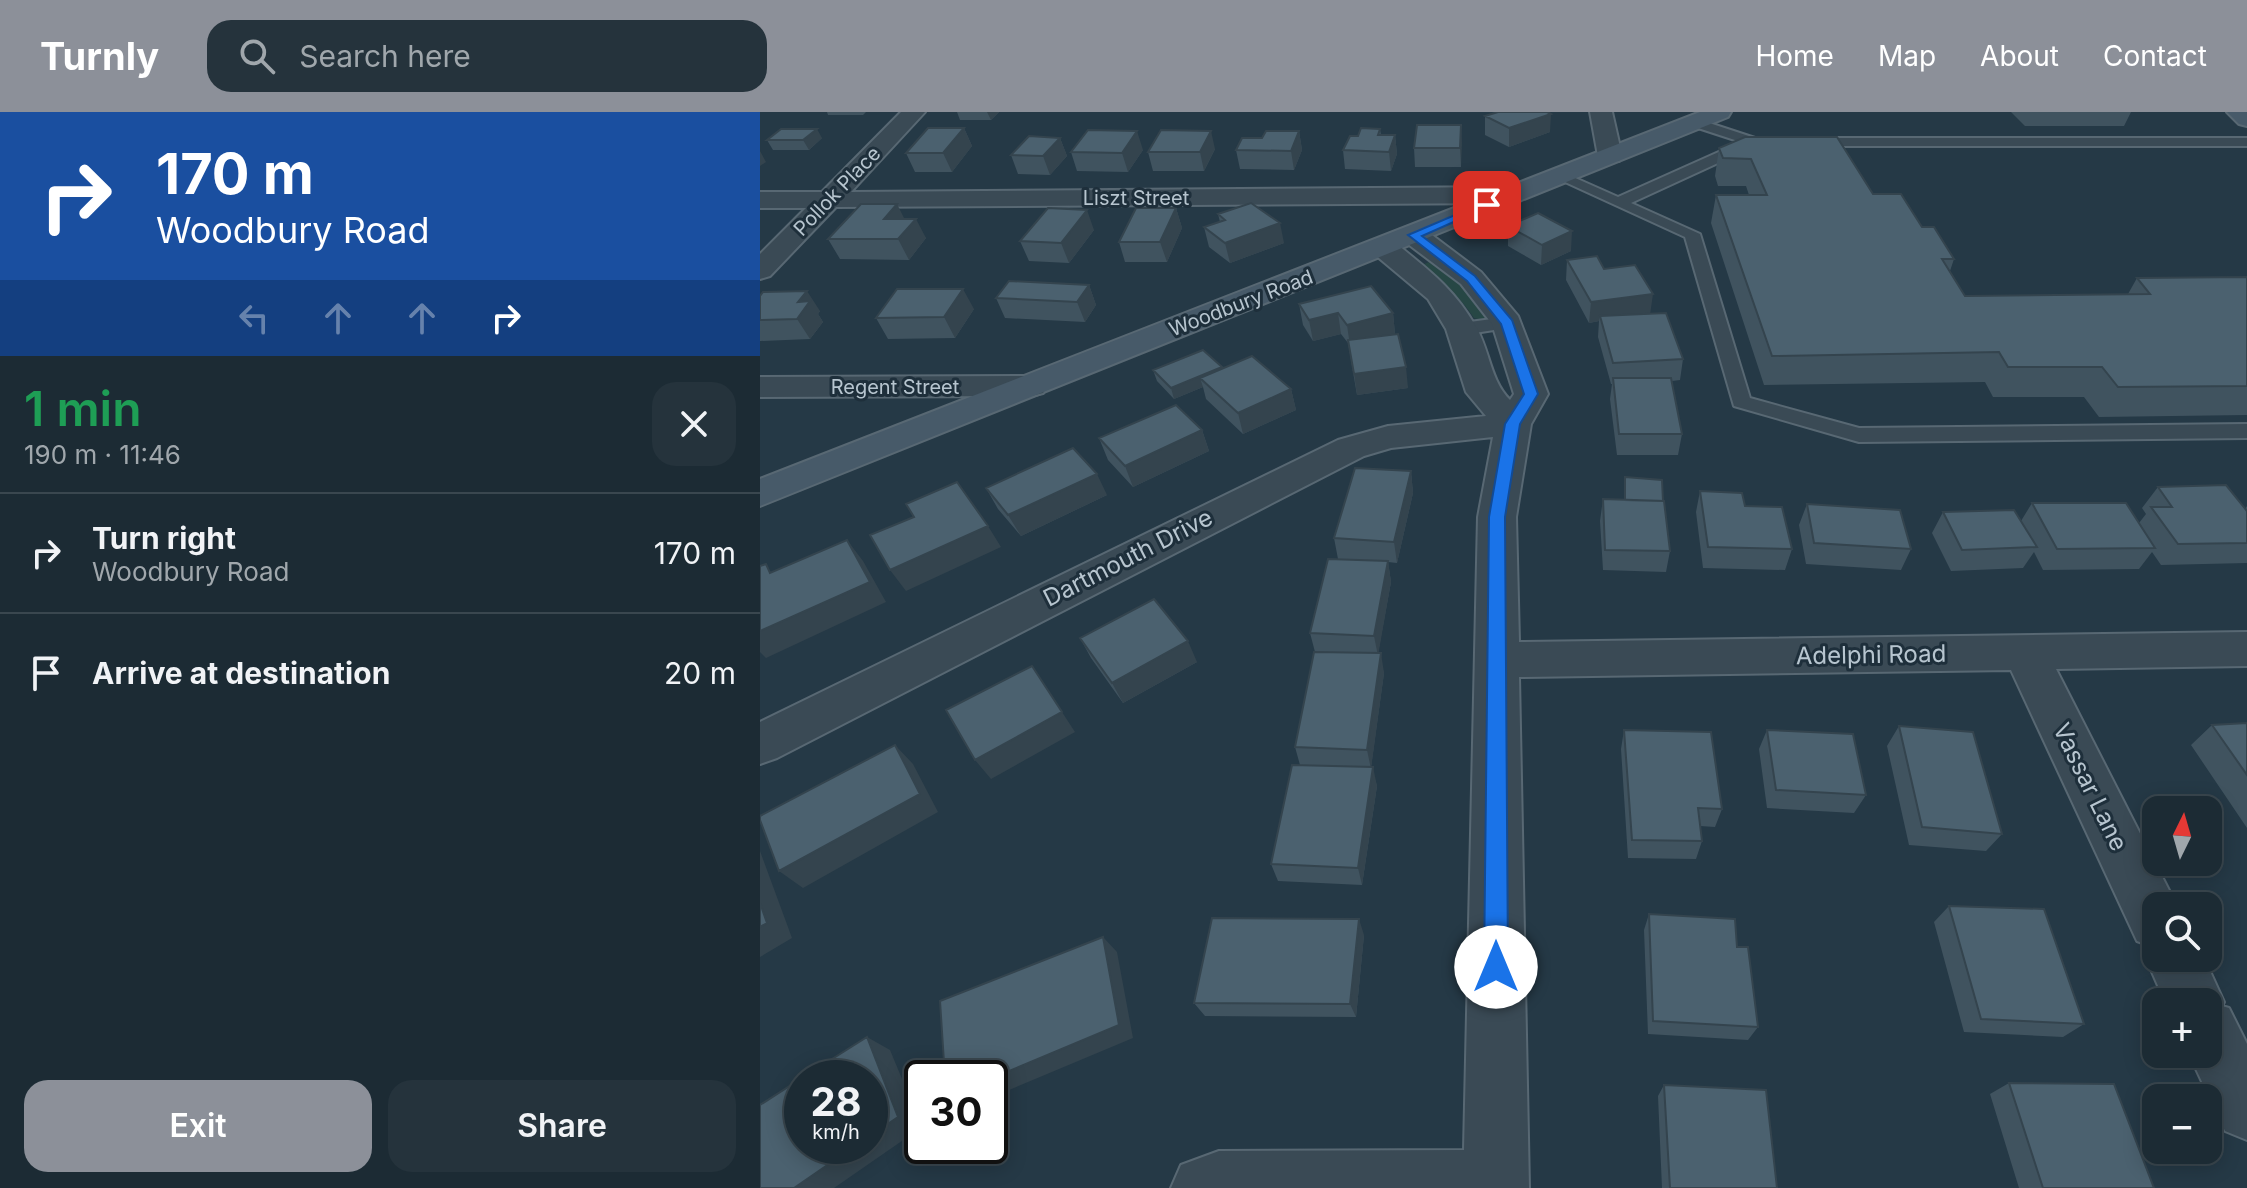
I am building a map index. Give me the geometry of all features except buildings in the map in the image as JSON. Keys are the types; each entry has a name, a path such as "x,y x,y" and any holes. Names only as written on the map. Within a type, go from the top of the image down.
{"main road":[{"path":"2238,112 2247,119"},
{"name":"Woodbury Road","path":"760,493 1707,117"}],"street":[{"name":"Pollok Place","path":"760,270 914,112"},
{"path":"1601,112 1610,156"},
{"name":"Liszt Street","path":"760,200 1511,195"},
{"path":"1204,1188 1219,1184 1496,1185 1497,517 1513,424 1531,394 1507,323 1471,278 1414,235"},
{"path":"1383,247 1440,294 1462,329 1483,392 1513,424"},
{"name":"Regent Street","path":"760,387 1031,386"},
{"name":"Dartmouth Drive","path":"760,744 1351,448 1388,437 1513,424"},
{"name":"Adelphi Road","path":"1496,660 2247,649"},
{"name":"Vassar Lane","path":"2025,652 2142,893"},
{"path":"2222,1058 2247,1109"}],"lane":[{"path":"1707,117 1754,142"},
{"path":"1618,203 1754,142 2247,142"},
{"path":"1559,176 1692,234 1741,402 1859,435 2247,431"},
{"path":"1462,329 1507,323"}],"green space":[{"path":"1429,262 1469,294 1488,318 1486,321 1474,318 1456,296 1419,266"}],"route":[{"path":"1487,205 1414,235 1471,278 1507,323 1531,394 1513,424 1497,517 1496,967"}]}
